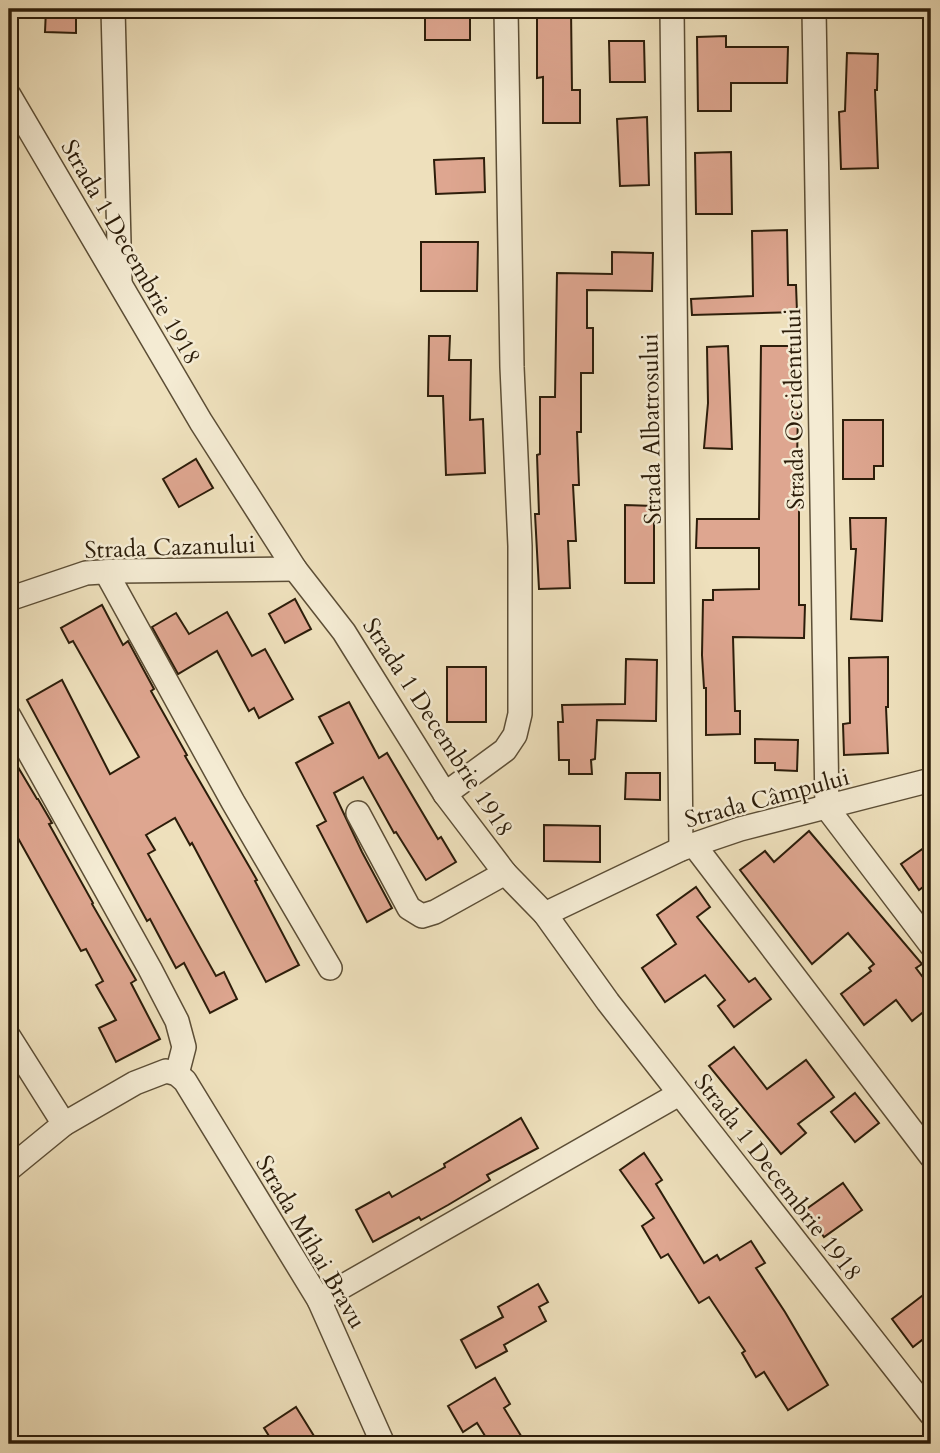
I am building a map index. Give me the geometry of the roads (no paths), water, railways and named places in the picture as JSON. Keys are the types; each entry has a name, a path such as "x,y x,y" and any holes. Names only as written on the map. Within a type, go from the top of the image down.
{"street":[{"path":"113,9 120,287"},
{"path":"445,794 505,750 515,735 520,713 520,546 512,367 506,9"},
{"name":"Strada Albatrosului","path":"673,9 687,847"},
{"name":"Strada Occidentului","path":"814,9 827,808"},
{"name":"Strada 1 Decembrie 1918","path":"9,95 201,422 295,569 344,632 445,794 505,873 545,914 679,1094 931,1414"},
{"name":"Strada Cazanului","path":"9,599 86,573 295,569"},
{"path":"106,572 233,802 330,968"},
{"path":"9,716 150,969 177,1021 184,1047 177,1074 166,1071 145,1078 64,1124 9,1169"},
{"name":"Strada Câmpului","path":"545,914 687,847 740,829 931,780"},
{"path":"827,808 931,945"},
{"path":"358,813 408,908 422,916 435,912 505,873"},
{"path":"687,847 931,1156"},
{"path":"9,1037 64,1124"},
{"name":"Strada Mihai Bravu","path":"177,1074 186,1081 319,1300 383,1444"},
{"path":"319,1300 679,1094"}]}
